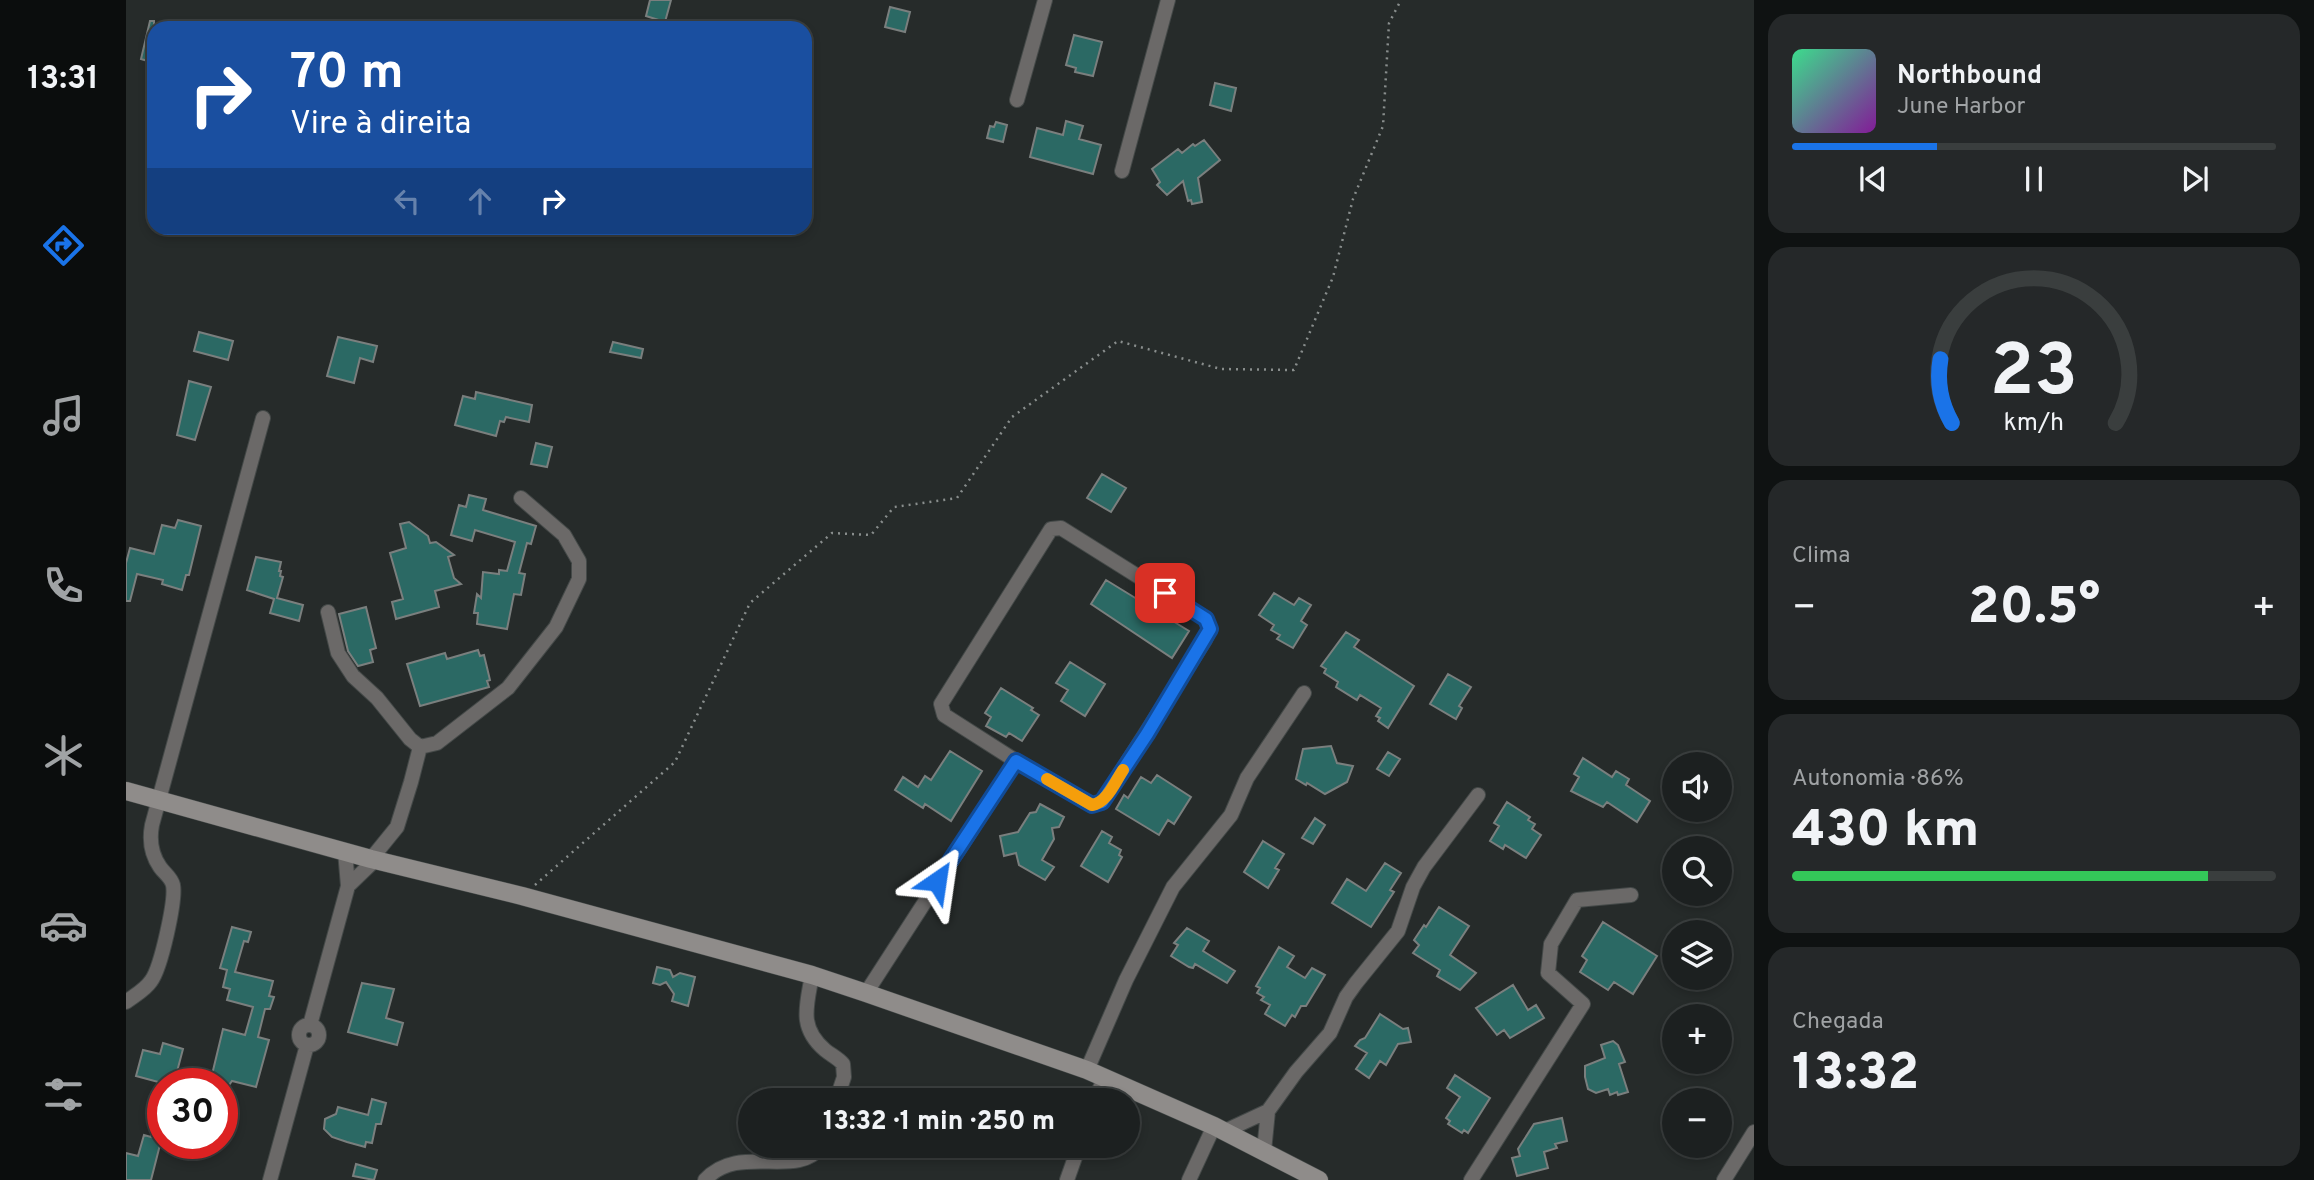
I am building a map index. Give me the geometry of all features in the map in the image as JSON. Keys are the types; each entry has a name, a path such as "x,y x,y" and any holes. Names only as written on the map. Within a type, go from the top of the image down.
{"street":[{"path":"1017,100 1045,0"},
{"path":"1122,171 1168,0"},
{"path":"126,1002 153,980 161,957 173,898 170,879 151,850 152,825 263,418"},
{"path":"420,747 437,743 508,688 556,627 579,579 579,561 564,535 521,498"},
{"path":"1061,528 1206,619 1210,629 1102,802 1092,805 1016,761 944,715 941,704 1051,529 1061,528"},
{"path":"328,611 338,653 353,676 377,698 410,739 420,747"},
{"path":"1096,1088 1096,1074 1126,980 1173,887 1231,815 1247,778 1304,693"},
{"path":"348,886 397,827 420,747"},
{"path":"866,993 1016,761"},
{"path":"126,791 812,975 1096,1074 1220,1129 1319,1180"},
{"path":"1264,1151 1268,1111 1329,1033 1356,983 1398,931 1413,887 1424,867 1478,795"},
{"path":"270,1180 307,1045 301,1040 300,1032 310,1025 348,886 345,851"},
{"path":"1471,1180 1583,1004 1548,973 1551,944 1577,900 1631,895"},
{"path":"812,975 806,1010 807,1025 812,1037 843,1064 844,1077 840,1088"},
{"path":"1189,1180 1220,1129 1268,1111"},
{"path":"1724,1180 1754,1132"},
{"path":"802,1173 810,1170 816,1158"},
{"path":"1067,1180 1075,1158"},
{"path":"705,1180 722,1168 741,1169 770,1176"}],"path":[{"path":"522,896 675,762 750,603 832,533 871,535 894,507 957,498 1012,417 1118,341 1221,369 1294,370 1333,277 1353,199 1383,126 1389,23 1401,0"}],"building":[{"path":"650,0 671,0 665,21 646,16"},
{"path":"890,7 910,12 905,32 885,27"},
{"path":"147,34 147,61 141,59"},
{"path":"1074,35 1102,42 1093,76 1075,72 1076,68 1066,65"},
{"path":"1215,83 1236,88 1231,111 1210,105"},
{"path":"1066,121 1083,126 1079,139 1101,145 1093,174 1030,157 1037,128 1063,135"},
{"path":"996,122 1007,125 1003,142 987,138 990,126 994,127"},
{"path":"1204,140 1220,160 1198,178 1202,202 1192,204 1191,200 1188,201 1183,181 1167,195 1157,185 1160,182 1152,169 1178,149 1182,153 1193,144 1195,146"},
{"path":"199,332 233,341 228,360 194,351"},
{"path":"338,337 377,346 373,362 360,358 354,383 327,376"},
{"path":"613,342 643,349 641,358 610,352"},
{"path":"189,381 211,387 195,440 177,435"},
{"path":"476,392 532,405 529,422 506,417 504,422 500,421 496,436 455,425 463,396 475,399"},
{"path":"536,443 552,447 547,467 531,464"},
{"path":"1102,474 1126,488 1111,512 1087,498"},
{"path":"469,495 486,499 483,510 536,526 531,544 527,543 519,573 525,574 521,595 514,594 507,629 477,624 478,613 474,613 477,594 481,598 483,572 499,574 499,570 507,571 515,542 475,530 472,541 451,535 459,505 466,507"},
{"path":"178,520 201,526 189,575 186,575 182,590 162,584 163,580 137,574 130,601 126,601 126,563 130,548 154,554 162,525 175,528"},
{"path":"409,522 428,536 430,543 436,542 454,555 448,557 454,578 461,584 435,591 439,607 396,619 392,602 403,599 390,553 406,548 400,524"},
{"path":"256,557 281,562 279,571 283,577 277,598 303,605 299,621 270,613 274,599 247,590"},
{"path":"1106,580 1189,631 1172,658 1091,604"},
{"path":"1274,593 1294,605 1299,598 1311,605 1301,621 1307,625 1293,648 1277,639 1280,635 1271,630 1274,625 1259,615"},
{"path":"366,607 376,648 370,650 373,662 358,666 348,651 339,614"},
{"path":"1346,632 1359,640 1354,647 1414,686 1388,728 1378,721 1380,718 1376,716 1381,708 1360,695 1357,700 1336,687 1338,682 1324,673 1326,669 1321,666"},
{"path":"478,650 480,656 484,655 489,687 420,706 407,664 445,653 447,659"},
{"path":"1070,662 1105,684 1085,716 1061,701 1068,690 1056,683"},
{"path":"1448,674 1471,687 1459,706 1462,708 1456,719 1430,704"},
{"path":"1001,688 1033,708 1031,710 1039,715 1022,741 1009,733 1006,737 986,726 991,717 985,713"},
{"path":"1331,746 1337,763 1353,766 1347,782 1325,794 1296,779 1303,749"},
{"path":"950,751 982,771 951,821 925,804 923,808 895,790 903,777 918,787 925,776 931,780"},
{"path":"1388,752 1400,759 1389,776 1377,769"},
{"path":"1583,758 1612,777 1616,771 1629,779 1626,785 1650,801 1637,822 1607,802 1603,807 1571,791 1579,777 1574,774"},
{"path":"1157,775 1191,797 1174,824 1168,820 1159,835 1116,809 1124,795 1128,798 1141,777 1151,783"},
{"path":"1507,802 1530,817 1528,820 1535,824 1532,829 1541,835 1526,858 1505,845 1503,849 1490,841 1499,826 1494,823"},
{"path":"1040,804 1064,817 1059,827 1052,828 1054,839 1042,860 1054,867 1045,880 1019,865 1016,853 1004,856 1000,836 1018,832 1030,813 1036,812"},
{"path":"1315,818 1325,825 1313,844 1302,838"},
{"path":"1102,831 1112,837 1109,843 1121,850 1119,855 1122,857 1108,882 1081,866"},
{"path":"1263,841 1284,854 1275,868 1279,870 1268,888 1244,872"},
{"path":"1385,863 1401,873 1390,890 1394,892 1371,927 1332,903 1347,879 1366,891"},
{"path":"1439,907 1469,926 1450,955 1476,973 1460,990 1437,976 1440,970 1413,953 1419,945 1414,940"},
{"path":"1603,922 1657,956 1633,994 1614,982 1608,990 1580,972 1587,960 1582,956"},
{"path":"232,927 251,932 248,942 244,941 235,972 273,981 269,996 274,997 270,1009 265,1009 258,1037 269,1040 256,1087 238,1082 238,1068 214,1068 223,1029 245,1035 253,1007 227,1000 230,989 223,987 227,970 220,968"},
{"path":"1187,928 1209,941 1203,951 1235,971 1227,983 1195,964 1193,968 1189,967 1171,956 1178,945 1174,943"},
{"path":"1279,947 1294,956 1287,967 1305,978 1312,968 1325,975 1306,1006 1301,1006 1295,1017 1292,1015 1285,1026 1265,1014 1270,1005 1261,1000 1264,997 1257,993 1260,988 1256,986"},
{"path":"657,967 670,970 673,977 680,973 695,977 688,1006 672,1001 674,994 666,982 660,985 653,983"},
{"path":"362,983 394,989 386,1018 403,1023 397,1045 348,1032"},
{"path":"1513,985 1528,1010 1536,1005 1544,1018 1510,1038 1504,1030 1497,1035 1476,1008"},
{"path":"1380,1014 1403,1029 1408,1028 1411,1042 1398,1044 1386,1065 1380,1061 1369,1078 1356,1069 1367,1053 1355,1046 1365,1038"},
{"path":"1613,1041 1618,1045 1625,1062 1619,1064 1628,1092 1610,1095 1608,1089 1596,1093 1588,1089 1585,1066 1605,1058 1601,1045"},
{"path":"163,1043 183,1049 178,1068 147,1068 147,1079 136,1076 143,1050 160,1054"},
{"path":"1455,1075 1490,1098 1468,1133 1464,1130 1462,1133 1448,1124 1450,1121 1446,1118 1460,1097 1447,1088"},
{"path":"372,1099 386,1103 381,1124 376,1124 372,1143 366,1142 365,1147 347,1142 332,1137 324,1129 325,1119 336,1114 338,1107 368,1115"},
{"path":"1562,1118 1567,1141 1555,1144 1557,1148 1544,1152 1548,1168 1517,1176 1512,1158 1520,1156 1518,1149 1534,1124"},
{"path":"144,1135 147,1136 147,1159 156,1159 151,1180 126,1180 126,1153 138,1156"},
{"path":"356,1164 377,1170 374,1180 353,1176"}],"slow traffic":[{"path":"1047,779 1096,805 1102,802 1123,770"}],"route":[{"path":"937,881 1016,761 1092,805 1102,802 1147,734 1210,629 1206,619 1165,593"}]}
